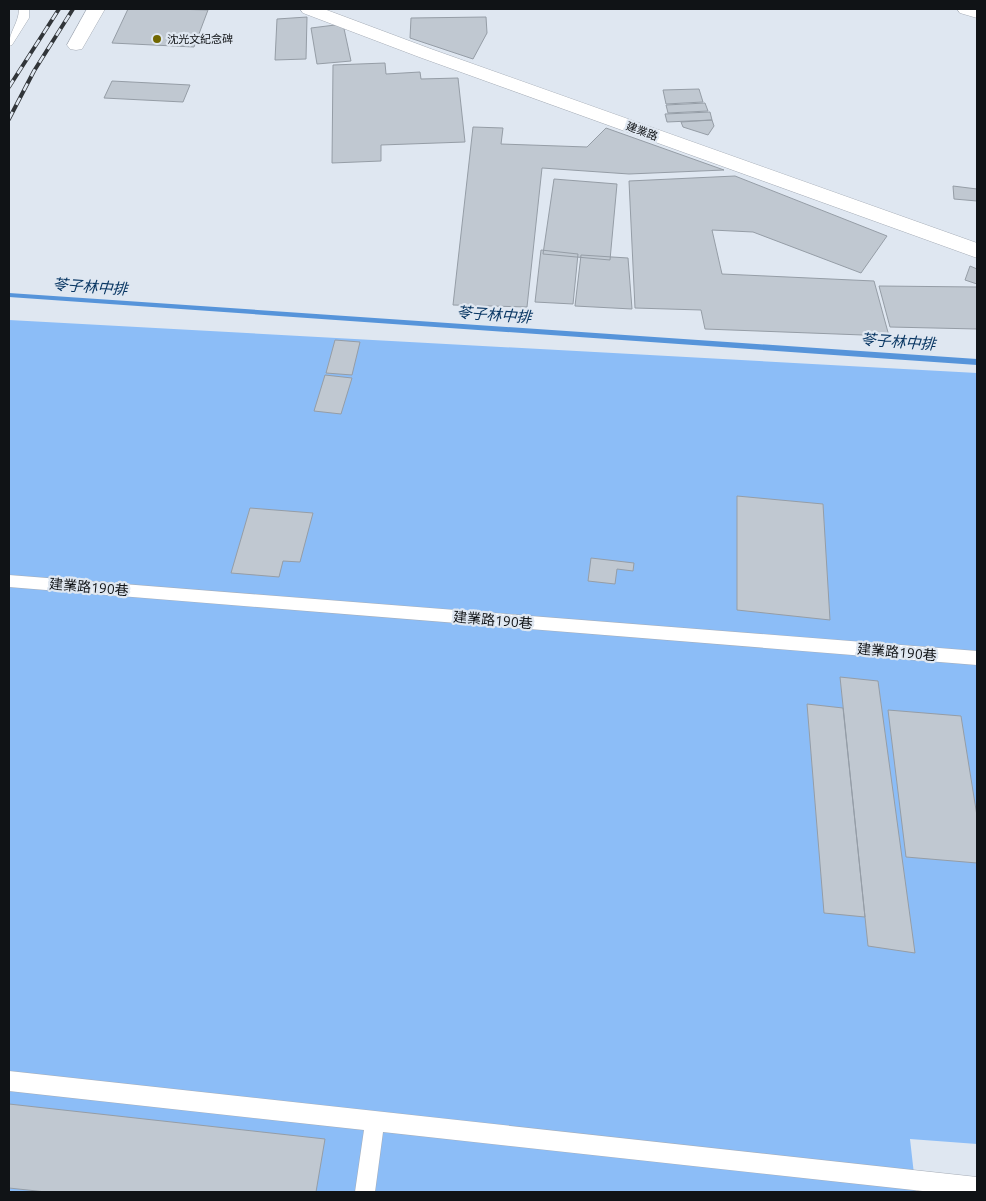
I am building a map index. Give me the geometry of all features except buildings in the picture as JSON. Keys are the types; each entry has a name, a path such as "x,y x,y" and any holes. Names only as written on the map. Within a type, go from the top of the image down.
{"street":[{"path":"76,45 96,9"},
{"name":"建業路","path":"309,9 425,53 977,251"},
{"path":"966,9 977,13"}],"lane":[{"path":"9,43 24,18 24,9"},
{"name":"建業路190巷","path":"9,581 977,658"},
{"path":"9,1081 977,1187"},
{"path":"365,1192 375,1121"}],"shaded area":[{"path":"9,320 977,373 977,1144 910,1139 916,1192 9,1192"}],"waterway":[{"name":"苓子林中排","path":"9,295 977,362"}],"railway":[{"path":"9,87 59,9"},
{"path":"9,119 34,71 73,9"}],"place":[{"name":"沈光文紀念碑","path":"157,39"}]}
